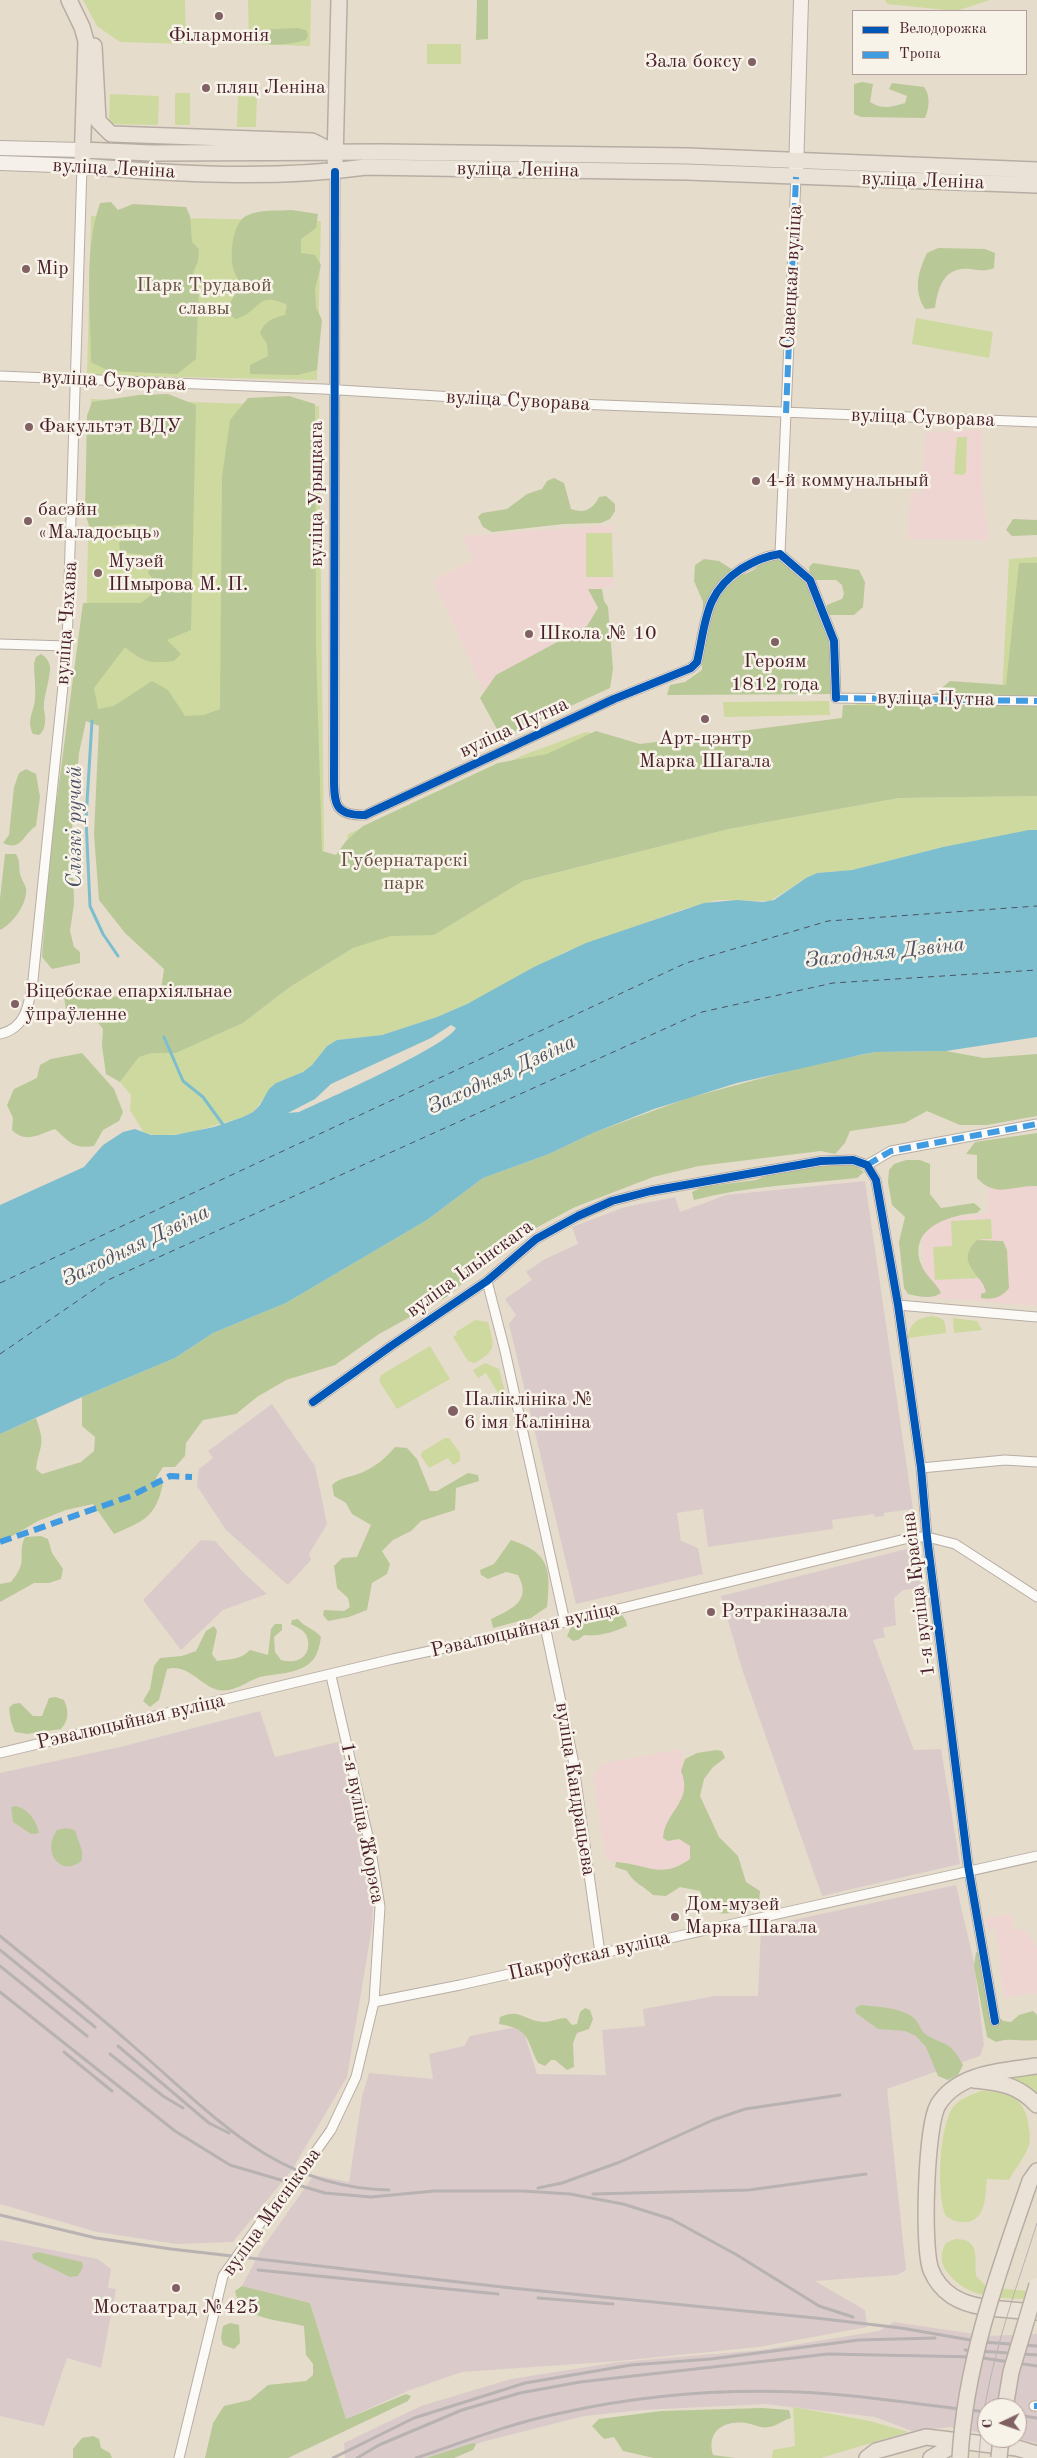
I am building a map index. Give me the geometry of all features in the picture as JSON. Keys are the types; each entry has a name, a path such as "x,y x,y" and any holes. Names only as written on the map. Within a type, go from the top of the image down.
{"main road":[{"path":"69,0 82,27 86,41 82,166"},
{"path":"77,0 90,27 94,42 98,121 106,132 124,136 312,140 335,153"},
{"name":"вуліца Урыцкага","path":"335,172 339,0"},
{"name":"вуліца Леніна","path":"82,150 162,153 687,156 1037,170"},
{"name":"вуліца Леніна","path":"82,166 160,173 335,172 366,168 688,172 1037,185"},
{"path":"1037,2066 983,2073 952,2091 938,2105 932,2122 927,2208 928,2256 931,2271 940,2286 952,2296 971,2304 1037,2312"},
{"path":"970,2080 1004,2083 1025,2093 1037,2105"},
{"path":"960,2458 972,2374 988,2308 1034,2176"},
{"path":"1007,2398 1011,2372 1037,2284"},
{"path":"872,2454 926,2436 1017,2453 1037,2454"},
{"path":"931,2458 959,2442"},
{"path":"872,2454 891,2458"}],"street":[{"name":"Савецкая вуліца","path":"780,554 797,161 801,0"},
{"name":"вуліца Леніна","path":"0,148 82,150"},
{"name":"вуліца Леніна","path":"0,163 82,166"},
{"name":"вуліца Чэхава","path":"0,1034 18,1026 28,1008 33,980 68,646 82,166"},
{"name":"вуліца Урыцкага","path":"335,172 333,390 334,798 339,810 344,812"},
{"name":"вуліца Суворава","path":"0,376 333,390 552,403 1037,422"},
{"name":"вуліца Путна","path":"344,812 350,815 365,815 614,699 672,677 696,662 711,602 726,579 763,557 780,554 810,580 834,641 836,698 1037,701"},
{"path":"0,644 68,646"},
{"path":"867,1165 891,1152 1037,1124"},
{"name":"вуліца Ільінскага","path":"313,1402 487,1281 536,1239 578,1216 612,1201 651,1191 821,1161 853,1160 867,1165"},
{"name":"1-я вуліца Красіна","path":"867,1165 876,1180 898,1305 922,1468 927,1537 969,1870 995,2022"},
{"path":"487,1281 505,1351 565,1622"},
{"path":"898,1305 1037,1317"},
{"path":"922,1468 1005,1460 1037,1462"},
{"name":"Рэвалюцыйная вуліца","path":"0,1753 330,1676 393,1659 565,1622 901,1538 927,1537 955,1544 1037,1597"},
{"name":"вуліца Кандрацьева","path":"545,1626 572,1758 600,1953"},
{"name":"1-я вуліца Жорэса","path":"330,1676 370,1845 380,1906 374,2002"},
{"name":"Пакроўская вуліца","path":"374,2002 455,1986 1037,1856"},
{"name":"вуліца Мяснікова","path":"179,2458 223,2276 261,2222 292,2185 331,2130 356,2077 374,2002"}],"shaded area":[{"path":"982,430 982,491 989,540 908,539 911,490 921,494 926,432"},
{"name":"Школа № 10","path":"613,525 613,587 592,589 607,680 502,730 433,580 474,560 463,536"},
{"path":"1037,1140 1037,1306 925,1297 922,1218 988,1214 988,1144"},
{"path":"865,1181 913,1509 884,1513 884,1516 875,1517 874,1514 832,1520 833,1529 708,1547 703,1509 677,1513 681,1541 698,1548 703,1574 576,1604 509,1324 516,1315 505,1299 532,1280 526,1272 545,1259 578,1244 572,1227 625,1207 675,1197 680,1212 726,1195"},
{"path":"272,1404 315,1466 327,1524 309,1554 311,1560 288,1585 226,1530 197,1486 199,1469 213,1458 208,1451"},
{"path":"201,1540 215,1541 243,1572 267,1594 223,1610 181,1650 143,1600"},
{"path":"918,1546 922,1588 903,1590 894,1598 896,1625 883,1628 885,1637 873,1640 914,1750 941,1749 960,1864 822,1896 742,1669 721,1596"},
{"path":"260,1711 275,1757 338,1742 362,1835 373,1905 372,1927 347,2077 292,2170 233,2242 177,2244 97,2232 0,2204 0,1773 120,1747"},
{"path":"682,1749 700,1873 664,1871 606,1860 593,1776 604,1763"},
{"path":"956,1885 974,1962 984,2045 980,2056 887,2089 906,2270 897,2275 815,2281 865,2310 867,2327 759,2347 619,2361 462,2372 410,2390 346,2419 310,2303 242,2286 261,2250 314,2175 349,2182 362,2097 369,2073 433,2079 429,2054 464,2046 470,2036 522,2026 537,2074 606,2075 602,2030 645,2026 643,2009 715,1996 758,1996 761,1927"},
{"path":"1011,1914 1014,1931 1024,1929 1037,1947 1037,1993 1004,1997 996,1929 988,1930 986,1918"},
{"path":"0,2240 98,2259 111,2269 108,2288 116,2289 101,2368 67,2358 44,2426 0,2416"},
{"path":"894,2322 988,2336 1037,2334 1037,2443 1027,2441 1027,2398 977,2398 977,2432 950,2427 912,2431 875,2417 765,2404 642,2410 584,2416 482,2442 440,2458 345,2458 344,2443 421,2406 511,2379 619,2362 762,2350 879,2331"}],"green space":[{"path":"83,0 185,0 186,44 120,42 97,26"},
{"path":"248,0 311,0 310,46 249,44"},
{"path":"477,0 488,0 488,39 476,40"},
{"path":"885,0 990,0 959,10 887,4"},
{"path":"297,28 306,30 308,35 306,40 286,44 270,44 256,41 252,37 256,30"},
{"path":"427,44 461,44 461,64 427,64"},
{"path":"862,82 873,84 870,102 883,107 905,103 907,96 889,89 892,83 924,87 928,94 929,102 925,118 861,117 854,114 854,84"},
{"path":"175,93 190,93 190,125 175,125"},
{"path":"110,94 159,96 158,125 109,124"},
{"path":"238,96 257,97 256,127 237,127"},
{"path":"111,202 118,210 133,204 186,207 190,216 192,242 199,249 198,261 193,273 199,280 196,359 177,374 109,371 91,362 89,282 91,242 100,203"},
{"path":"292,210 318,214 316,228 301,239 301,253 315,255 321,265 315,289 316,307 322,320 317,370 298,375 250,374 250,365 268,356 267,344 260,333 264,325 270,320 285,315 287,305 269,300 264,301 244,316 236,319 228,314 230,303 241,284 235,273 232,258 235,233 241,220 246,216 263,211"},
{"name":"Парк Трудавой славы","path":"91,216 321,221 317,380 87,375"},
{"path":"938,248 985,249 995,253 994,268 985,270 961,269 948,274 938,293 935,308 925,309 919,295 919,274 927,253"},
{"path":"916,318 993,332 989,358 912,344"},
{"name":"Губернатарскі парк","path":"168,394 196,405 191,630 167,640 181,654 174,661 147,661 125,647 94,688 98,709 114,706 152,681 168,690 185,716 204,715 220,709 222,477 230,420 248,398 289,396 315,404 316,648 322,851 336,855 346,841 363,826 498,763 547,754 596,731 640,744 842,718 843,705 920,706 950,681 1006,685 1019,563 1037,563 1037,796 899,798 729,829 523,881 434,935 391,936 353,948 290,987 243,1023 176,1053 152,1053 139,1057 120,1082 106,1074 102,1046 103,1029 94,1018 66,1009 63,991 101,996 139,997 161,989 164,969 125,933 99,900 94,834 99,726 86,721 79,753 72,828 74,904 70,931 74,947 80,952 80,963 52,969 42,957 50,851 83,603 141,603 160,588 148,573 151,556 120,552 119,543 129,536 144,533 135,524 90,527 85,515 87,416 92,402 139,395"},
{"path":"91,399 319,406 324,849 312,881 101,723 93,698 86,634"},
{"path":"957,437 967,437 966,472 963,475 954,474"},
{"path":"554,478 564,483 571,509 584,511 594,505 599,497 606,496 615,504 615,511 610,519 601,523 564,524 492,532 483,527 478,517 482,513 507,509 527,494 542,489 547,481"},
{"path":"1013,519 1037,520 1037,535 1012,536 1006,530"},
{"path":"586,533 612,533 613,577 586,577"},
{"path":"773,556 782,559 807,581 833,647 832,694 667,695 670,685 685,682 702,670 703,602 694,581 695,565 704,559 719,561 741,575 750,572"},
{"path":"1037,557 1037,696 1002,696 1009,559"},
{"path":"813,563 859,570 865,582 863,607 854,615 829,615 826,610 827,605 842,599 844,594 842,585 836,580 815,580 810,574 809,567"},
{"path":"588,589 602,589 604,601 608,607 613,669 610,688 507,735 498,731 480,698 496,675 587,626 598,608"},
{"path":"41,654 48,661 50,670 44,701 45,725 39,735 33,734 30,720 35,699 34,663 36,657"},
{"path":"829,701 830,715 724,717 723,702"},
{"name":"Губернатарскі парк","path":"857,702 1037,705 613,798 407,935 434,935 523,881 729,829 899,798 1037,796 1037,830 943,847 852,870 817,873 770,901 718,900 681,910 565,952 467,1004 437,1017 382,1035 337,1040 327,1046 312,1065 303,1072 276,1083 253,1112 243,1117 189,1133 160,1136 144,1133 130,1110 131,1095 120,1082 139,1057 152,1053 176,1053 243,1023 290,987 353,948 374,941 342,886 348,834 526,754 586,732 656,748 841,724"},
{"path":"26,769 36,774 40,797 36,826 18,844 9,845 3,843 9,835 14,787 19,773"},
{"path":"5,854 16,854 26,894 19,912 10,923 0,930 0,899"},
{"path":"946,1051 984,1058 1037,1054 1037,1116 987,1125 960,1125 927,1111 905,1123 850,1131 845,1143 835,1154 821,1151 699,1166 653,1177 575,1207 519,1237 502,1254 475,1271 450,1295 379,1334 335,1365 286,1380 257,1397 236,1414 203,1420 186,1443 185,1456 175,1467 163,1467 156,1478 163,1483 156,1504 147,1517 114,1534 93,1504 66,1510 38,1521 0,1543 0,1434 36,1418 41,1444 36,1469 42,1474 81,1462 94,1451 95,1437 82,1426 82,1397 175,1358 213,1333 286,1303 427,1220 483,1178 549,1154 593,1133 688,1098 815,1064 876,1052"},
{"path":"82,1053 114,1089 123,1112 119,1121 103,1130 94,1146 87,1147 72,1144 55,1129 33,1137 22,1136 12,1130 13,1118 7,1105 14,1089 37,1078 40,1065 51,1059"},
{"path":"1037,1133 1037,1186 1005,1190 991,1188 977,1178 977,1155 966,1154 975,1142"},
{"path":"906,1160 920,1160 930,1164 930,1194 941,1208 974,1203 981,1209 977,1213 955,1217 934,1226 920,1241 921,1264 941,1293 933,1296 925,1297 908,1294 904,1288 899,1242 905,1217 892,1205 888,1182 889,1170 894,1164"},
{"path":"822,1164 853,1164 864,1172 857,1178 755,1188 694,1200 692,1192 702,1187 756,1180 776,1172"},
{"path":"991,1219 992,1239 981,1239 983,1278 935,1280 933,1247 952,1246 951,1221"},
{"path":"977,1240 1003,1241 1007,1250 1009,1288 996,1298 981,1298 981,1294 986,1292 984,1286 969,1262 970,1248"},
{"path":"932,1316 944,1320 946,1333 908,1338 910,1329 915,1322"},
{"path":"953,1318 977,1321 982,1330 954,1333"},
{"path":"475,1320 488,1322 493,1342 488,1354 475,1363 468,1361 453,1337 457,1334 456,1332"},
{"path":"430,1346 450,1379 397,1409 379,1381 381,1375"},
{"path":"485,1363 499,1369 509,1407 507,1408 504,1403 497,1405 492,1397 498,1393 486,1373 478,1378 473,1370"},
{"path":"445,1438 449,1438 460,1453 460,1461 453,1465 448,1458 429,1468 421,1456 422,1452"},
{"path":"395,1447 407,1448 417,1459 430,1491 437,1491 468,1473 478,1475 479,1481 456,1488 455,1510 421,1521 411,1531 393,1540 382,1551 390,1564 387,1574 372,1583 367,1610 349,1617 328,1621 323,1615 324,1610 344,1611 350,1607 348,1598 337,1588 334,1566 342,1558 357,1557 371,1525 352,1514 346,1503 334,1496 332,1485 335,1482 371,1468"},
{"path":"41,1536 48,1539 52,1553 63,1569 61,1579 49,1583 34,1583 0,1602 0,1584 11,1582 20,1568 25,1537"},
{"path":"511,1540 534,1551 545,1564 549,1582 547,1607 531,1618 493,1628 491,1619 506,1612 518,1603 523,1591 522,1584 518,1575 506,1572 488,1579 481,1575 480,1570 494,1564"},
{"path":"622,1615 627,1626 617,1630 600,1635 584,1635 578,1640 573,1641 567,1636 572,1625"},
{"path":"298,1619 321,1637 315,1657 306,1666 291,1672 259,1677 235,1688 222,1691 209,1686 186,1671 174,1668 167,1669 159,1700 150,1707 143,1701 150,1689 154,1666 160,1658 182,1656 196,1651 206,1631 214,1626 217,1631 212,1654 217,1661 239,1657 250,1650 268,1655 271,1629 275,1624 282,1624 282,1630 274,1637 275,1652 281,1660 293,1661 302,1658 308,1649 307,1637 304,1632 291,1624 292,1620"},
{"path":"56,1697 64,1700 67,1708 67,1719 61,1729 27,1734 15,1732 9,1708 13,1704 20,1703 33,1716 42,1716 49,1698"},
{"path":"722,1751 725,1758 713,1767 704,1779 700,1796 719,1837 738,1856 746,1882 760,1891 759,1903 740,1911 727,1913 707,1910 700,1891 680,1887 666,1896 653,1895 635,1881 627,1871 615,1867 616,1862 662,1870 671,1869 690,1859 690,1846 679,1839 668,1841 663,1838 665,1829 668,1820 682,1798 684,1781 681,1771 685,1759 697,1753"},
{"path":"16,1806 25,1810 31,1816 39,1833 31,1834 13,1822 11,1807"},
{"path":"66,1828 75,1830 82,1851 82,1860 75,1865 62,1865 56,1861 51,1848 52,1839 57,1830"},
{"path":"976,1952 983,1953 992,2014 1004,2021 1011,2022 1019,2015 1033,2011 1037,2015 1037,2040 1006,2040 996,2042 987,2037 974,1966"},
{"path":"861,2005 895,2010 914,2018 925,2034 947,2045 954,2051 963,2065 958,2075 948,2080 938,2076 926,2047 916,2036 905,2031 878,2029 856,2013 855,2008"},
{"path":"585,2008 590,2010 593,2019 589,2029 577,2033 573,2043 574,2067 567,2070 555,2060 551,2060 545,2066 538,2063 529,2042 522,2032 499,2024 500,2017 518,2014 543,2022 566,2018 572,2025 577,2024 580,2012"},
{"path":"1037,2072 1037,2097 1027,2087 1002,2077"},
{"path":"981,2091 1005,2094 1012,2097 1022,2106 1028,2122 1030,2142 1009,2180 987,2179 984,2205 979,2216 968,2222 959,2222 946,2216 943,2206 940,2177 942,2143 949,2115 954,2106 963,2099"},
{"path":"955,2239 969,2242 973,2246 976,2276 987,2287 1037,2292 1037,2300 986,2296 975,2293 954,2280 942,2262 942,2252 946,2243"},
{"path":"38,2252 82,2262 83,2267 78,2276 70,2277 33,2259 32,2254"},
{"path":"242,2286 310,2303 346,2419 406,2394 411,2396 408,2401 288,2458 205,2458 213,2423 224,2406 250,2400 268,2385 306,2381 313,2375 313,2364 306,2355 304,2326 263,2317 245,2308 238,2301 235,2291"},
{"path":"230,2323 239,2325 240,2343 234,2349 223,2345 221,2338 223,2326"},
{"path":"793,2407 870,2421 908,2432 821,2458 772,2458 773,2450 795,2446"},
{"path":"762,2408 789,2410 791,2418 766,2427 746,2423 724,2425 712,2439 713,2455 736,2458 654,2458 623,2451 614,2437 604,2439 592,2426 599,2419 661,2411"},
{"path":"93,2436 99,2439 101,2448 110,2453 112,2458 73,2458 73,2449 82,2438"},
{"path":"473,2443 476,2444 473,2450 454,2458 426,2458"}],"water":[{"name":"Заходняя Дзвіна","path":"1037,830 1037,1037 946,1051 876,1052 860,1055 737,1083 654,1109 593,1133 549,1154 483,1178 427,1220 286,1303 213,1333 175,1358 0,1434 0,1205 84,1167 103,1145 123,1132 135,1129 151,1135 175,1135 214,1127 243,1117 253,1112 260,1105 269,1089 276,1083 303,1072 312,1065 327,1046 337,1040 382,1035 437,1017 467,1004 534,967 586,943 704,903 737,900 763,902 774,900 806,878 817,873 852,870 943,847","holes":["451,1025 456,1028 448,1036 431,1047 384,1072 299,1112 288,1113 315,1099 331,1084 431,1038"]}],"waterway":[{"name":"Слізкі ручай","path":"92,721 86,819 90,906 103,934 118,956"},
{"name":"Слізкі ручай","path":"164,1037 183,1081 203,1097 224,1126"}],"ferry route":[{"path":"0,1283 686,963 828,921 1037,906"},
{"path":"0,1354 108,1280 702,1012 833,983 1037,970"}],"tram line":[{"path":"979,2458 986,2398 1000,2339 1037,2223"}],"railway":[{"path":"0,1936 99,2017 219,2121 248,2143 279,2162 312,2176 348,2186 389,2190"},
{"path":"0,1950 95,2027"},
{"path":"0,1966 87,2036"},
{"path":"0,1992 175,2131 230,2165 325,2193 371,2197 434,2191 523,2191 570,2194 623,2204 671,2219 737,2255 819,2306 853,2317"},
{"path":"118,2046 209,2123 229,2133"},
{"path":"64,2052 112,2091"},
{"path":"110,2054 163,2096 183,2108"},
{"path":"538,2188 562,2183 620,2162 713,2120 745,2109 840,2095"},
{"path":"593,2194 749,2190 866,2174"},
{"path":"0,2215 96,2238 171,2249 511,2288 816,2318 901,2328 982,2342 1037,2346"},
{"path":"258,2270 498,2294"},
{"path":"538,2298 613,2304"},
{"path":"333,2458 414,2418 525,2383 631,2365 711,2359 859,2340 935,2338"},
{"path":"965,2350 1037,2355"},
{"path":"357,2458 379,2445 462,2410 520,2393 580,2382 828,2354 976,2357 1037,2366"},
{"path":"416,2458 542,2417 619,2402 679,2395 769,2391 822,2393 977,2411"},
{"path":"1027,2416 1037,2418"}],"marked path":[{"path":"786,413 796,177"},
{"path":"836,698 1037,701"},
{"path":"867,1165 891,1151 1037,1124"},
{"path":"0,1542 131,1496 170,1476 192,1477"}],"cycle path":[{"path":"335,172 334,778 338,807 348,813 365,815 614,699 691,668 697,662 705,622 713,599 720,588 741,569 760,559 775,555 780,554 810,580 834,641 836,698"},
{"path":"313,1402 487,1281 536,1239 578,1216 612,1201 651,1191 821,1161 853,1160 867,1165 876,1180 898,1305 921,1468 927,1537 968,1865 995,2021"}],"place":[{"name":"Філармонія","path":"219,16"},
{"name":"Зала боксу","path":"752,62"},
{"name":"пляц Леніна","path":"206,88"},
{"name":"Мір","path":"26,269"},
{"name":"Факультэт ВДУ","path":"29,427"},
{"name":"4-й коммунальный","path":"756,481"},
{"name":"басэйн «Маладосьць»","path":"28,521"},
{"name":"Музей Шмырова М. П.","path":"98,573"},
{"name":"Школа № 10","path":"529,634"},
{"name":"Героям 1812 года","path":"775,642"},
{"name":"Арт-цэнтр Марка Шагала","path":"705,719"},
{"name":"Віцебскае епархіяльнае ўпраўленне","path":"15,1004"},
{"name":"Паліклініка № 6 імя Калініна","path":"453,1411"},
{"name":"Рэтракіназала","path":"711,1612"},
{"name":"Дом-музей Марка Шагала","path":"675,1917"},
{"name":"Мостаатрад №425","path":"176,2288"}]}
